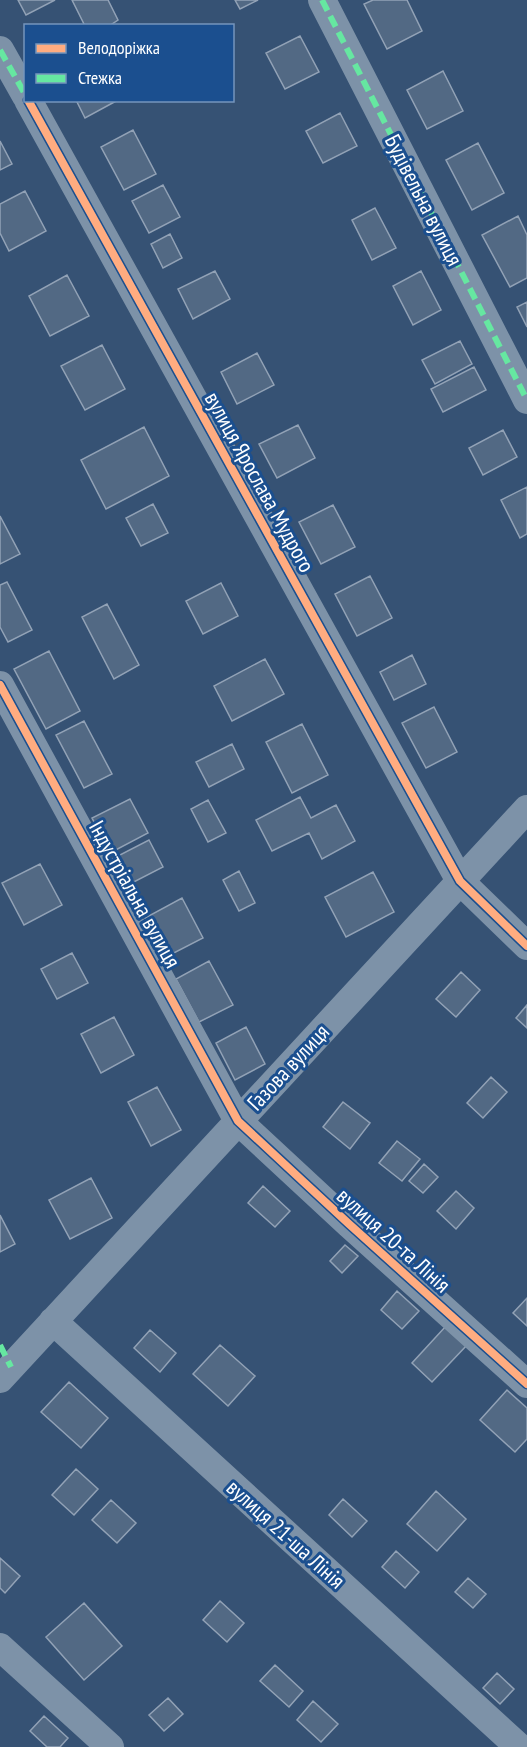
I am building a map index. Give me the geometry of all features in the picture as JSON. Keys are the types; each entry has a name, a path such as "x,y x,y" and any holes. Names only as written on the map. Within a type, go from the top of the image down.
{"street":[{"name":"Будівельна вулиця","path":"322,0 527,400"},
{"path":"0,50 24,92"},
{"name":"вулиця Ярослава Мудрого","path":"29,102 460,881 527,946"},
{"name":"Індустріальна вулиця","path":"0,685 238,1121"},
{"name":"Газова вулиця","path":"4,1363 54,1321 527,809"},
{"name":"вулиця 20-та Лінія","path":"238,1121 527,1384"},
{"name":"вулиця 21-ша Лінія","path":"54,1321 519,1747"},
{"path":"0,1647 110,1747"}],"building":[{"path":"18,0 55,0 26,15"},
{"path":"72,0 108,0 118,20 112,24 84,24"},
{"path":"235,0 258,0 240,9"},
{"path":"373,0 407,0 422,31 387,49 364,4"},
{"path":"300,36 319,72 285,89 266,53"},
{"path":"443,71 463,111 427,129 407,90"},
{"path":"77,102 114,102 85,118"},
{"path":"340,113 357,146 323,163 306,131"},
{"path":"133,130 156,174 124,190 101,147"},
{"path":"0,141 12,164 0,170"},
{"path":"478,143 504,193 472,210 446,160"},
{"path":"163,185 180,217 149,233 132,201"},
{"path":"25,191 46,231 9,251 0,233 0,204"},
{"path":"375,208 396,248 372,260 352,220"},
{"path":"518,216 527,235 527,278 510,287 482,235"},
{"path":"170,234 182,258 163,268 151,244"},
{"path":"215,271 230,299 193,319 178,289"},
{"path":"421,271 441,310 413,325 393,286"},
{"path":"67,275 89,316 50,336 29,296"},
{"path":"527,302 527,327 517,307"},
{"path":"460,341 472,364 435,384 422,360"},
{"path":"102,345 125,389 85,410 61,366"},
{"path":"257,353 274,385 237,404 221,372"},
{"path":"474,367 486,390 443,412 431,389"},
{"path":"298,425 315,458 277,478 259,444"},
{"path":"144,427 169,476 106,509 81,460"},
{"path":"503,430 517,457 483,475 469,448"},
{"path":"527,487 527,534 520,538 501,500"},
{"path":"153,504 168,533 141,546 126,518"},
{"path":"333,505 355,547 321,564 299,522"},
{"path":"0,516 20,554 0,564"},
{"path":"370,576 392,618 357,636 335,594"},
{"path":"7,582 32,630 8,642 0,627 0,585"},
{"path":"221,583 238,616 203,634 186,601"},
{"path":"107,604 139,665 114,679 82,617"},
{"path":"49,651 80,711 46,729 14,669"},
{"path":"412,655 426,684 394,700 380,672"},
{"path":"265,659 284,694 232,721 214,686"},
{"path":"434,707 457,752 426,768 402,723"},
{"path":"84,721 112,774 84,788 56,735"},
{"path":"302,724 328,775 292,793 266,742"},
{"path":"232,744 244,769 209,787 196,762"},
{"path":"300,797 311,818 336,805 355,841 322,859 309,833 272,851 256,820"},
{"path":"130,799 148,833 110,853 92,818"},
{"path":"208,800 226,833 208,842 191,809"},
{"path":"149,840 163,867 126,886 112,859"},
{"path":"40,864 62,905 24,925 2,883"},
{"path":"239,871 255,903 239,911 223,880"},
{"path":"373,872 394,912 346,937 325,897"},
{"path":"182,898 203,938 166,957 145,918"},
{"path":"72,953 88,983 57,999 41,969"},
{"path":"209,961 233,1005 199,1022 176,979"},
{"path":"461,972 480,990 456,1017 436,999"},
{"path":"527,1005 527,1028 516,1018"},
{"path":"114,1017 134,1055 101,1073 81,1034"},
{"path":"246,1027 265,1064 235,1080 216,1043"},
{"path":"491,1077 507,1092 483,1118 467,1103"},
{"path":"157,1087 181,1130 151,1146 128,1102"},
{"path":"343,1102 370,1123 350,1149 323,1127"},
{"path":"397,1141 420,1159 402,1181 379,1163"},
{"path":"424,1164 438,1177 423,1193 409,1181"},
{"path":"91,1178 112,1218 70,1239 49,1200"},
{"path":"263,1186 290,1211 275,1227 248,1203"},
{"path":"456,1191 474,1208 456,1229 437,1211"},
{"path":"0,1215 15,1244 0,1252"},
{"path":"345,1245 358,1256 342,1273 330,1261"},
{"path":"397,1291 419,1311 402,1329 381,1310"},
{"path":"527,1298 527,1326 513,1313"},
{"path":"446,1326 467,1345 432,1382 412,1363"},
{"path":"150,1330 176,1353 160,1372 134,1348"},
{"path":"220,1345 255,1376 228,1406 193,1374"},
{"path":"69,1382 108,1418 81,1448 41,1412"},
{"path":"507,1390 527,1408 527,1439 515,1452 480,1420"},
{"path":"76,1469 98,1489 74,1515 52,1495"},
{"path":"436,1491 466,1519 437,1551 407,1524"},
{"path":"343,1499 367,1521 352,1537 329,1515"},
{"path":"111,1500 136,1523 117,1543 92,1520"},
{"path":"396,1551 419,1572 405,1588 382,1567"},
{"path":"0,1558 20,1576 5,1593 0,1588"},
{"path":"468,1578 486,1594 473,1608 455,1592"},
{"path":"220,1601 244,1623 227,1642 203,1620"},
{"path":"84,1603 122,1646 84,1680 46,1637"},
{"path":"275,1665 303,1691 289,1707 260,1681"},
{"path":"497,1673 514,1689 500,1704 483,1688"},
{"path":"168,1698 183,1714 164,1731 149,1715"},
{"path":"313,1701 338,1724 321,1742 297,1720"},
{"path":"44,1716 68,1738 60,1747 47,1747 30,1731"}],"marked path":[{"path":"322,0 527,400"},
{"path":"0,50 24,92"},
{"path":"0,1345 11,1367"}],"cycle path":[{"path":"29,102 460,881 527,946"},
{"path":"0,685 238,1121 527,1384"}]}
